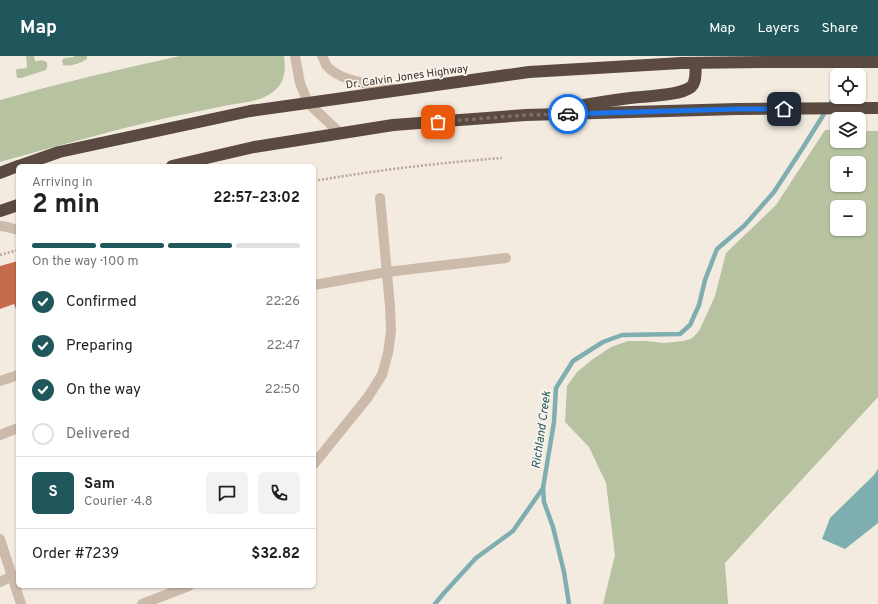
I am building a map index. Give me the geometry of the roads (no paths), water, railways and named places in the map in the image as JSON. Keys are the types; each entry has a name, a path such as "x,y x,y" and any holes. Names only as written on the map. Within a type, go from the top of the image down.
{"highway":[{"name":"Dr. Calvin Jones Highway","path":"24,164 66,150 250,111 529,72 696,63 878,62"},
{"path":"526,115 629,98 673,93 684,90 691,87 694,83 696,63"},
{"path":"181,164 254,148 394,125 526,115 737,109 878,108"},
{"name":"Dr. Calvin Jones Highway","path":"0,173 16,167"},
{"path":"0,211 16,206"}],"street":[{"path":"295,56 300,84 308,103 340,134"},
{"path":"322,56 326,65 338,75 359,82 400,90"},
{"path":"316,462 368,397 382,375 388,353 391,331 380,198"},
{"path":"0,226 16,229"},
{"path":"316,285 386,272 506,258"},
{"path":"0,381 16,376"},
{"path":"0,435 16,429"},
{"path":"0,539 21,604"},
{"path":"0,582 12,576"},
{"path":"142,604 184,588"}],"water":[{"path":"878,469 878,523 845,549 822,539 830,518 874,475"}],"waterway":[{"name":"Richland Creek","path":"856,68 867,56"},
{"name":"Richland Creek","path":"435,604 476,558 513,531 543,488 554,422 556,388 573,361 603,342 622,335 680,334 690,325 699,305 705,280 717,249 744,226 774,192 830,104"},
{"path":"543,488 544,502 553,527 564,572 569,604"}]}
